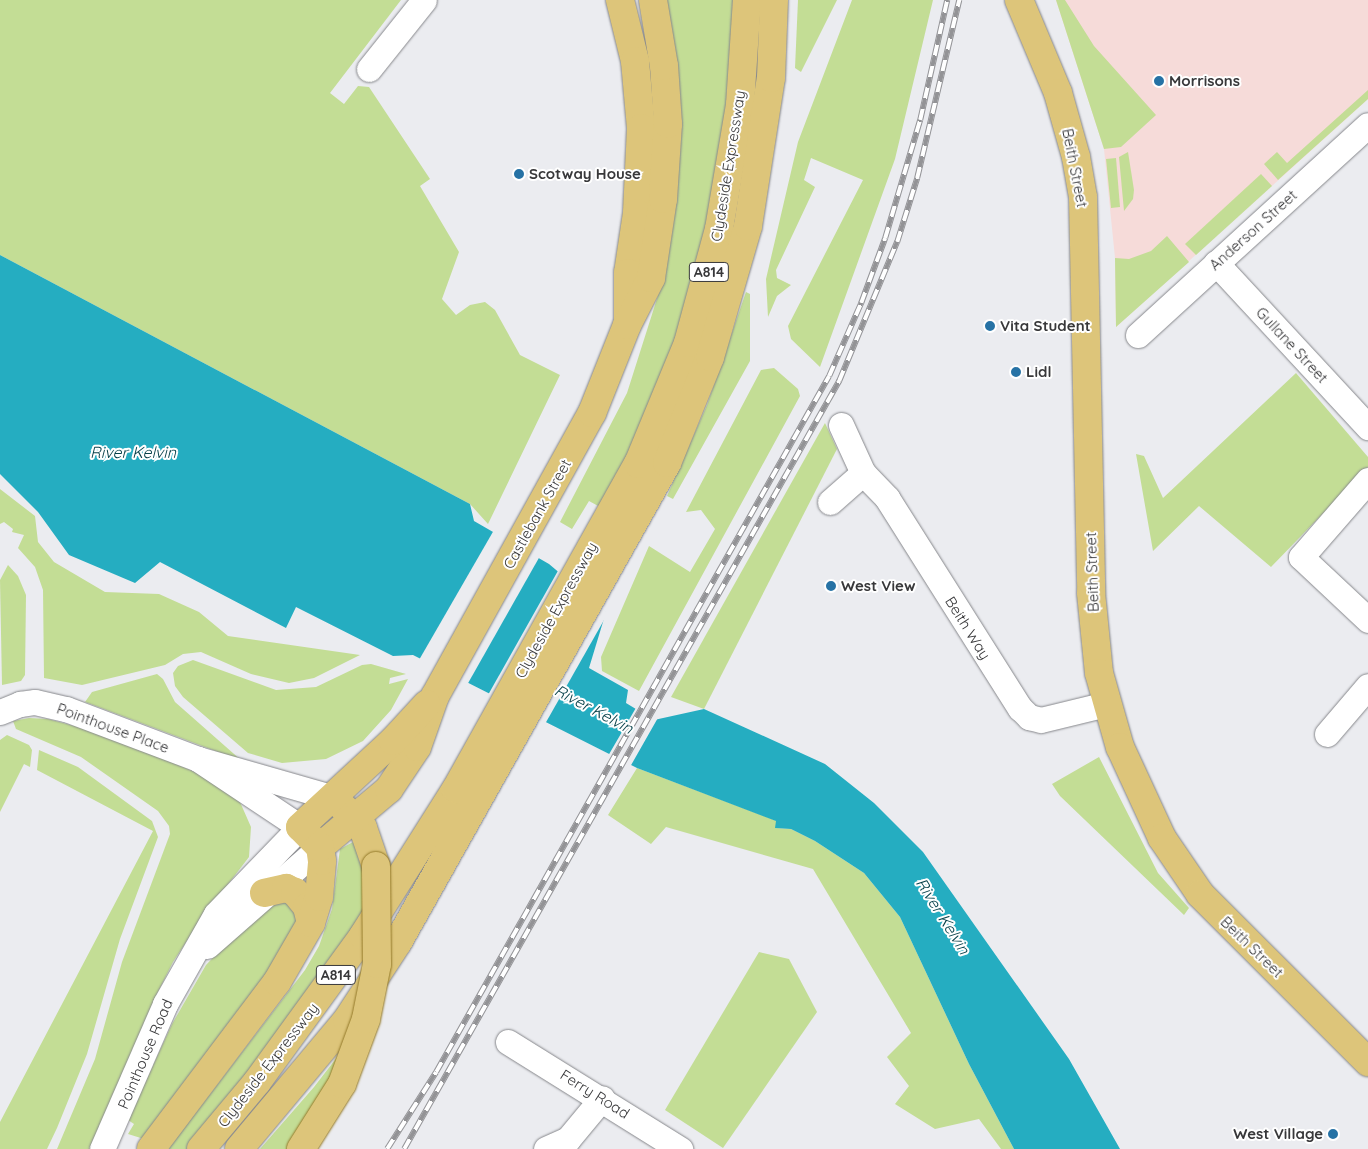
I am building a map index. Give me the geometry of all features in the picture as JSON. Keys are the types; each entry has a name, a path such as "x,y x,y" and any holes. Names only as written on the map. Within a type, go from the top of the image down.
{"main road":[{"name":"Castlebank Street","path":"620,0 654,161"},
{"name":"Castlebank Street","path":"301,1149 342,1084 366,1019 377,964 376,866 367,828 389,789 417,747 435,696 530,529 592,414 627,325 628,273 654,161 664,66 653,0"},
{"name":"Clydeside Expressway","path":"239,1149 347,1020 398,942 466,796 603,526 638,464 667,398 709,274 728,186 740,105 747,0"},
{"name":"Clydeside Expressway","path":"201,1149 317,1003 466,796 637,521 688,418 733,285 748,226 764,130 771,78 774,0"},
{"name":"Beith Street","path":"1019,0 1058,93 1076,158 1083,197 1091,593 1095,645 1106,704 1143,801 1185,873 1216,912 1368,1062"},
{"name":"Castlebank Street","path":"300,827 334,798 435,696"},
{"path":"300,827 320,847 367,828 334,798"},
{"name":"A814","path":"151,1149 277,982 311,924 322,877 320,847"},
{"path":"264,893 286,888 295,892 308,907 311,924"}],"street":[{"path":"368,68 424,0"},
{"name":"Anderson Street","path":"1138,335 1368,125"},
{"name":"Gullane Street","path":"1216,262 1368,427"},
{"name":"Beith Way","path":"841,425 863,473 886,498 1020,708 1029,717 1041,720 1106,704"},
{"path":"830,502 863,473"},
{"path":"1368,480 1301,556 1368,620"},
{"path":"1327,734 1368,686"},
{"name":"Pointhouse Place","path":"0,712 7,707 35,702 66,709 198,760 334,798"},
{"name":"Pointhouse Place","path":"198,760 300,827"},
{"name":"Pointhouse Road","path":"102,1149 165,1004 216,914 300,827"},
{"name":"Pointhouse Road","path":"191,960 264,893 320,847"},
{"name":"Ferry Road","path":"508,1042 602,1098 680,1149"},
{"path":"546,1149 568,1139 602,1098"}],"shaded area":[{"path":"1056,0 1368,0 1368,99 1116,327 1115,258 1104,149"}],"green space":[{"path":"0,0 401,0 330,93 344,104 358,86 369,87 430,179 420,186 459,252 442,299 456,315 470,305 485,302 495,310 520,355 560,375 488,524 470,504 0,255"},
{"path":"664,0 733,0 728,112 712,212 672,352 640,431 600,507 589,501 572,529 560,522 627,393 661,286"},
{"path":"798,0 837,0 801,72 795,68"},
{"path":"852,0 933,0 895,159 820,367 791,339 788,326 863,180 811,158 804,180 815,187 776,270 777,278 791,285 777,296 768,317 766,279 798,142"},
{"path":"1056,0 1065,0 1094,46 1156,115 1121,147 1104,149"},
{"path":"1368,90 1368,99 1278,180 1264,164 1277,152 1287,163"},
{"path":"1128,152 1134,190 1133,199 1124,211 1119,157"},
{"path":"1116,158 1120,207 1111,208 1106,159"},
{"path":"1261,174 1272,186 1196,255 1185,244"},
{"path":"1167,236 1189,262 1116,327 1115,258 1129,259 1151,251"},
{"path":"746,292 750,294 750,361 673,499 667,496 707,405"},
{"path":"774,368 798,389 800,396 639,691 602,671 601,657 649,546 690,572 715,529 701,510 686,512 761,370"},
{"path":"1296,373 1368,457 1368,467 1271,567 1199,506 1153,551 1136,454 1144,456 1163,498"},
{"path":"825,423 837,449 704,709 671,697"},
{"path":"0,489 35,516 38,542 54,562 105,592 159,594 199,612 228,636 360,655 314,678 289,683 251,674 201,652 183,654 165,665 82,685 44,678 43,590 35,567 18,548 24,535 12,532 13,529 4,522 0,524"},
{"path":"8,565 18,576 26,595 25,675 21,681 2,685 0,580"},
{"path":"193,660 276,690 316,687 362,665 371,664 406,674 390,678 389,684 408,679 391,710 363,741 326,759 282,763 248,753 183,697 175,686 173,673 178,666"},
{"path":"157,674 163,679 175,702 242,761 85,702 92,692"},
{"path":"29,718 48,719 105,734 209,778 240,802 251,827 249,857 202,918 173,962 156,996 91,1149 57,1149 95,1059 122,962 170,834 169,826 158,811 81,757 16,729 13,721"},
{"path":"7,735 29,745 32,750 30,767 24,764 0,812 0,740"},
{"path":"39,750 78,767 152,821 158,837 120,939 87,1054 47,1149 0,1149 0,1122 153,831 37,770"},
{"path":"1099,757 1158,873 1189,908 1184,915 1060,796 1052,784"},
{"path":"637,768 777,821 776,828 791,829 815,841 864,873 900,917 969,1064 1014,1149 1001,1149 979,1119 935,1129 895,1104 909,1086 887,1057 911,1033 813,869 666,827 651,844 608,815"},
{"path":"353,842 361,844 371,907 329,970 189,1149 168,1149 305,970 319,946 332,909 340,849"},
{"path":"291,898 300,928 144,1139 128,1134 134,1124 128,1120 172,1024 206,965 262,906"},
{"path":"759,952 789,959 817,1012 723,1148 665,1110"},
{"path":"352,1038 291,1149 260,1149 314,1087"}],"water":[{"name":"River Kelvin","path":"0,255 470,504 474,521 549,564 606,612 589,668 628,690 626,703 654,720 704,709 825,764 874,803 923,852 1069,1059 1120,1149 1014,1149 969,1064 900,917 864,873 815,841 791,829 775,828 776,821 637,768 413,655 393,656 296,607 286,628 160,562 135,583 69,555 38,512 0,474"}],"pier":[{"path":"494,530 540,556 467,685 419,660"},
{"path":"559,569 608,613 545,724 488,695"},
{"path":"637,706 654,717 659,716 630,767 608,756"}],"railway":[{"path":"387,1149 436,1072 829,376 861,303 885,238 920,120 947,0"},
{"path":"404,1149 839,381 897,242 917,178 959,0"}],"place":[{"name":"Morrisons","path":"1159,81"},
{"name":"Scotway House","path":"519,174"},
{"name":"Vita Student","path":"990,326"},
{"name":"Lidl","path":"1016,372"},
{"name":"West View","path":"831,586"},
{"name":"West Village","path":"1333,1134"}]}
